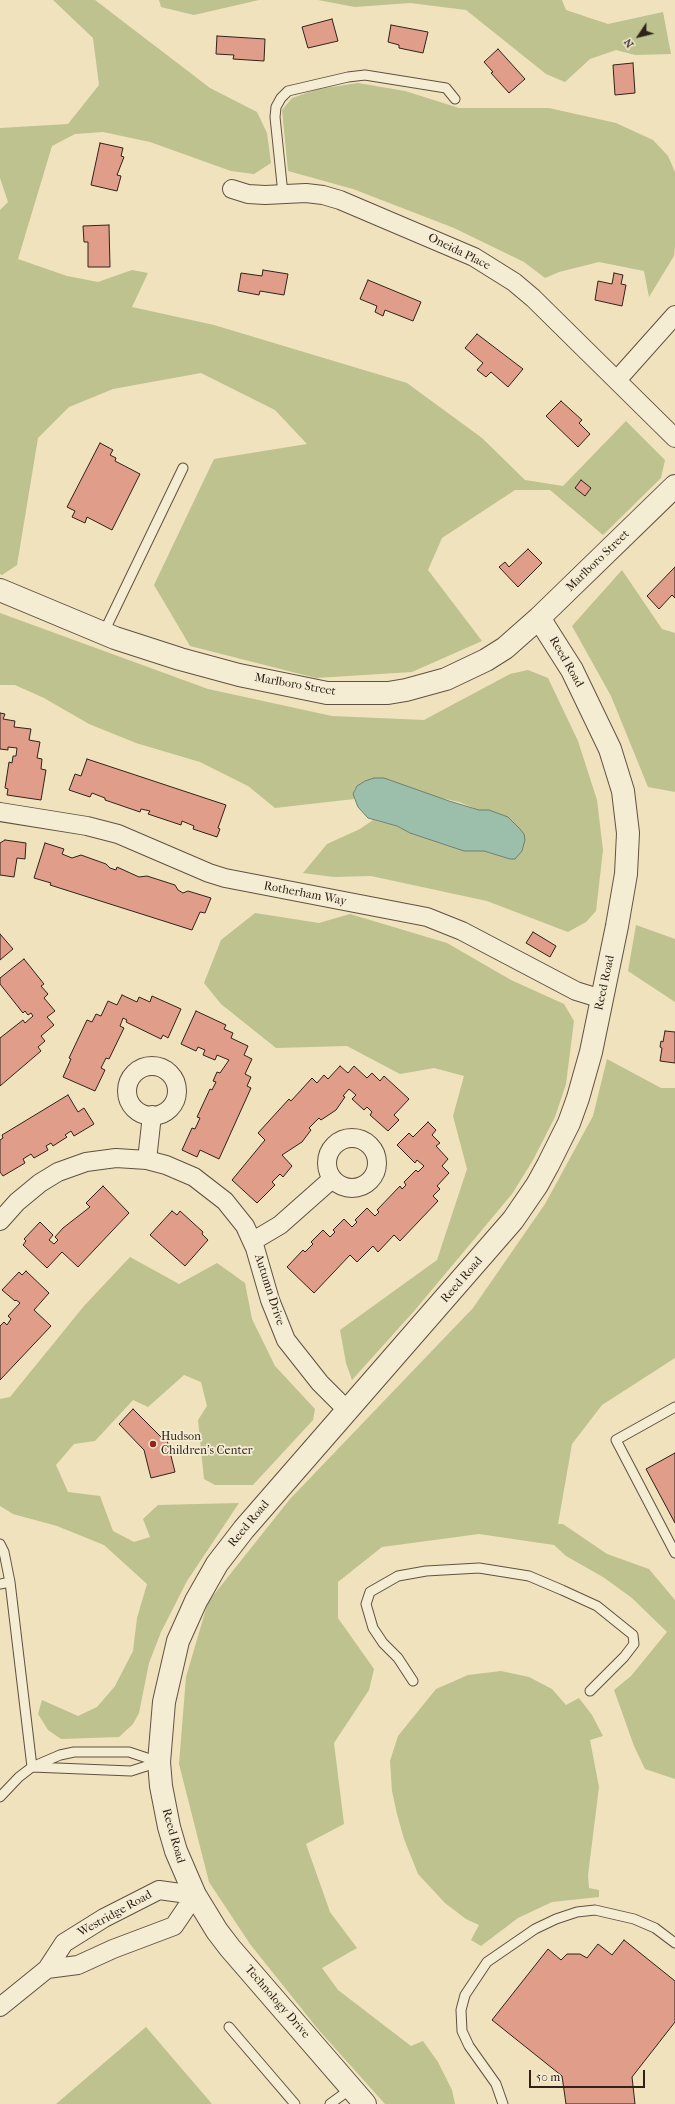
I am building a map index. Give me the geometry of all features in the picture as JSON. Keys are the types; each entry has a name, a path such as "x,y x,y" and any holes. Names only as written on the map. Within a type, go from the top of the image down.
{"street":[{"name":"Oneida Place","path":"232,189 248,194 306,193 340,200 474,257 514,282 533,298 618,380 675,438"},
{"path":"618,380 675,315"},
{"name":"Marlboro Street","path":"0,590 103,634 180,659 281,685 327,693 388,693 428,685 466,670 504,648 539,618 675,486"},
{"name":"Reed Road","path":"195,1895 184,1873 169,1827 161,1786 159,1762 163,1709 168,1679 178,1641 196,1601 217,1564 230,1546 497,1239 537,1185 562,1137 578,1098 591,1052 626,874 628,840 626,813 617,769 601,728 572,670 539,618"},
{"name":"Rotherham Way","path":"0,812 87,826 118,834 209,873 225,878 427,917 462,931 576,991 602,999"},
{"path":"147,1160 152,1116"},
{"name":"Autumn Drive","path":"2,1214 32,1188 49,1177 67,1168 86,1162 106,1158 147,1160 185,1172 210,1188 237,1214 253,1241 274,1312 286,1340 320,1383 348,1411"},
{"name":"Autumn Drive","path":"253,1241 280,1225 332,1179"},
{"name":"Westridge Road","path":"0,2007 47,1970 64,1943 104,1918 159,1890 195,1895 174,1926 113,1949 78,1965 47,1970"},
{"name":"Technology Drive","path":"195,1895 217,1931 230,1948 358,2096"}],"lane":[{"path":"283,194 275,117 276,106 288,91 348,77 365,76 446,88 455,99"},
{"path":"103,634 183,468"},
{"path":"675,1407 616,1440 675,1553"},
{"path":"0,1544 4,1552 10,1582 32,1767"},
{"path":"413,1681 398,1658 383,1643 373,1628 366,1604 370,1592 398,1576 426,1571 479,1568 529,1576 562,1590 596,1606 633,1635 634,1644 629,1651 590,1691"},
{"path":"0,1584 10,1582"},
{"path":"0,1797 19,1777 32,1767 60,1755 74,1752 129,1752 159,1762"},
{"path":"32,1767 131,1771 159,1762"},
{"path":"503,2104 496,2084 469,2046 462,2031 461,2010 465,1995 487,1962 542,1925 577,1912 595,1910 634,1919 655,1928 675,1943"},
{"path":"229,2027 295,2104"},
{"path":"330,2104 358,2096"}],"shaded area":[{"path":"53,0 95,0 210,88 257,112 267,133 271,163 254,174 231,171 150,142 103,132 75,134 52,146 18,259 67,276 98,282 132,270 148,273 132,307 214,325 407,383 482,438 525,480 563,486 626,421 665,460 661,478 603,535 550,490 515,490 442,538 428,570 482,641 412,672 316,678 190,646 154,585 214,459 307,444 275,410 201,373 113,389 69,407 38,438 17,565 2,575 0,574 0,210 8,202 0,178 0,128 68,124 99,85 93,38"},
{"path":"159,0 259,0 194,15 161,7"},
{"path":"318,0 562,0 566,10 608,24 663,12 671,54 635,55 616,50 590,59 565,82 546,74 466,10 410,3 355,7"},
{"path":"358,83 405,91 459,108 549,108 616,123 653,140 668,156 675,172 675,247 674,256 649,297 644,271 599,262 559,272 545,278 524,262 454,228 353,189 288,171 282,110 292,98 318,89"},
{"path":"622,570 662,629 675,633 675,792 648,787 611,696 572,626"},
{"path":"0,613 208,689 332,716 424,720 510,674 528,670 548,678 578,741 597,800 603,850 596,911 586,922 568,932 487,901 371,876 334,877 303,873 327,844 360,829 373,820 397,826 410,833 464,851 484,851 510,859 513,821 489,810 479,810 459,802 365,781 354,790 354,799 275,808 248,786 200,762 136,743 89,724 44,698 15,685 0,685"},
{"path":"374,778 384,778 449,801 479,810 489,810 508,817 524,834 525,840 522,851 515,859 510,859 484,851 464,851 410,833 397,826 368,818 358,807 353,794 357,786"},
{"path":"255,913 319,923 350,914 447,943 511,980 564,1004 574,1021 566,1084 555,1117 533,1160 512,1194 415,1310 352,1380 346,1363 340,1330 437,1260 467,1169 453,1116 464,1076 434,1068 400,1074 347,1046 276,1048 221,1004 204,983 221,940"},
{"path":"636,925 675,939 675,1002 628,971"},
{"path":"607,1059 661,1088 675,1088 675,1358 602,1405 572,1444 558,1524 563,1524 607,1554 649,1569 675,1600 675,1779 645,1769 634,1746 614,1690 631,1676 667,1632 632,1598 603,1577 566,1556 554,1545 479,1534 382,1547 338,1582 338,1618 374,1669 369,1690 334,1743 344,1824 306,1844 330,1912 357,1948 322,1968 338,1990 411,2046 423,2041 438,2062 452,2090 455,2104 385,2104 317,2028 250,1944 209,1882 179,1764 186,1677 208,1602 290,1499 473,1308 545,1204 593,1116"},
{"path":"130,1257 179,1284 217,1263 245,1283 252,1319 275,1366 315,1409 313,1420 253,1485 215,1485 204,1479 198,1420 207,1406 201,1382 184,1375 148,1407 133,1400 95,1441 74,1444 56,1465 68,1492 100,1496 113,1531 134,1542 150,1537 143,1519 158,1505 239,1503 187,1581 161,1632 149,1663 139,1713 133,1724 119,1737 61,1739 48,1730 38,1714 42,1700 78,1716 97,1707 115,1686 133,1651 137,1618 147,1584 104,1545 57,1526 13,1514 0,1506 0,1399 10,1397 84,1306"},
{"path":"501,1671 529,1677 552,1689 566,1705 579,1698 592,1715 603,1736 590,1740 599,1787 588,1875 589,1888 599,1890 599,1897 552,1902 518,1918 481,1946 471,1940 479,1925 466,1919 445,1903 418,1874 404,1839 397,1814 392,1791 390,1761 398,1736 436,1689 468,1675"},
{"path":"146,2027 212,2104 56,2104"}],"building":[{"path":"332,19 338,41 308,48 302,27"},
{"path":"391,25 428,32 423,53 399,48 399,45 388,42"},
{"path":"217,36 265,39 264,61 233,59 234,55 216,54"},
{"path":"498,49 525,79 509,93 491,73 493,72 484,62"},
{"path":"633,63 635,93 615,95 613,65"},
{"path":"100,143 123,148 121,156 124,157 117,175 121,176 117,191 91,185"},
{"path":"109,225 110,267 88,267 88,242 84,242 83,226"},
{"path":"263,270 288,274 284,295 260,291 259,295 238,291 241,273 262,276"},
{"path":"614,273 623,275 621,284 626,285 622,306 595,300 598,281 612,284"},
{"path":"368,280 421,302 413,321 385,310 383,316 375,312 377,306 360,299"},
{"path":"477,334 523,369 508,387 491,372 486,377 477,370 483,363 465,348"},
{"path":"561,401 582,420 579,423 590,434 578,447 546,416"},
{"path":"100,443 113,450 110,455 116,458 115,461 140,474 112,530 87,517 85,523 72,517 75,511 67,507"},
{"path":"581,480 591,488 585,496 575,488"},
{"path":"528,549 542,563 518,587 499,567 505,562 509,567"},
{"path":"675,567 675,598 672,595 659,609 647,596"},
{"path":"0,713 5,714 3,719 15,721 14,727 31,729 29,740 40,742 37,758 42,759 41,769 46,770 41,800 7,795 8,789 5,788 9,762 12,763 13,756 16,756 17,748 8,747 8,750 0,749"},
{"path":"87,759 226,805 218,828 220,829 217,837 193,829 194,826 182,821 181,825 148,814 150,811 141,809 140,812 105,800 105,798 92,793 90,797 69,790 75,774 81,776"},
{"path":"5,840 26,843 25,859 17,858 14,877 0,875 0,843"},
{"path":"45,843 64,849 62,854 72,858 81,855 106,864 110,868 116,870 117,867 139,877 147,876 175,885 178,890 183,893 188,891 211,898 205,913 200,912 192,930 50,885 51,883 34,878"},
{"path":"533,932 556,946 550,957 526,943"},
{"path":"0,934 13,949 0,960"},
{"path":"24,959 44,984 41,986 48,994 44,998 55,1011 47,1017 54,1025 41,1036 45,1041 38,1047 41,1051 0,1086 0,1038 23,1020 25,1023 33,1016 31,1013 28,1015 25,1011 23,1013 0,984 0,978"},
{"path":"122,995 137,1002 139,997 150,1002 152,996 181,1009 168,1038 163,1035 161,1039 126,1022 127,1020 123,1018 120,1026 124,1028 109,1059 106,1058 101,1068 105,1070 95,1091 63,1077 71,1059 69,1058 87,1020 92,1022 96,1014 101,1016 108,1001 117,1005"},
{"path":"196,1011 226,1025 224,1029 233,1033 231,1038 248,1046 244,1055 252,1059 245,1074 251,1077 247,1086 251,1088 219,1159 200,1150 197,1157 182,1150 192,1128 195,1129 200,1118 197,1117 210,1089 212,1090 216,1082 213,1081 217,1072 220,1073 229,1060 217,1055 215,1060 203,1055 205,1050 198,1047 196,1051 181,1044"},
{"path":"665,1031 675,1032 675,1063 660,1061 662,1048 660,1047 661,1041 663,1042"},
{"path":"340,1066 348,1073 354,1066 367,1078 372,1073 380,1081 384,1076 409,1099 394,1115 399,1120 388,1131 370,1115 372,1112 367,1107 364,1110 352,1099 356,1095 349,1089 343,1096 345,1097 336,1110 321,1120 319,1118 309,1128 311,1130 302,1142 282,1155 292,1166 283,1177 280,1174 272,1182 275,1185 257,1203 232,1180 265,1140 258,1133 289,1099 291,1101 312,1078 317,1083 324,1075 328,1079"},
{"path":"68,1095 78,1112 84,1108 94,1124 74,1136 71,1131 65,1135 67,1137 53,1146 51,1143 46,1146 48,1150 34,1158 31,1154 23,1159 25,1163 3,1176 0,1172 0,1140 3,1138 2,1135"},
{"path":"428,1122 436,1130 432,1135 440,1143 436,1146 448,1159 442,1166 449,1173 437,1186 440,1189 433,1196 438,1201 400,1241 394,1235 378,1252 373,1246 357,1262 350,1255 314,1293 287,1267 303,1250 305,1252 313,1244 311,1242 323,1230 330,1237 335,1232 333,1230 344,1219 352,1227 357,1222 355,1220 367,1208 375,1216 379,1212 377,1210 400,1186 402,1189 406,1185 404,1182 416,1170 418,1172 424,1166 417,1160 415,1163 397,1145 409,1133 413,1137"},
{"path":"103,1186 129,1213 78,1267 62,1252 47,1268 23,1245 26,1241 24,1239 40,1222 53,1235 49,1240 54,1244 58,1240 55,1237 63,1228 90,1207 86,1203"},
{"path":"172,1211 177,1215 180,1211 203,1232 202,1234 208,1240 185,1266 150,1235"},
{"path":"26,1271 49,1293 34,1310 51,1326 0,1380 0,1326 4,1322 7,1325 11,1319 8,1316 20,1303 16,1300 15,1301 2,1290 19,1272 22,1275"},
{"name":"Hudson Children's Center","path":"133,1409 161,1437 166,1436 175,1472 151,1478 144,1450 119,1424"},
{"path":"675,1453 675,1523 646,1469"},
{"path":"624,1940 675,1981 675,2022 632,2077 635,2104 566,2104 562,2076 492,2020 548,1949 561,1960 567,1954 580,1954 587,1958 598,1944 612,1955"}],"place":[{"name":"Hudson Children's Center","path":"153,1444"}]}
